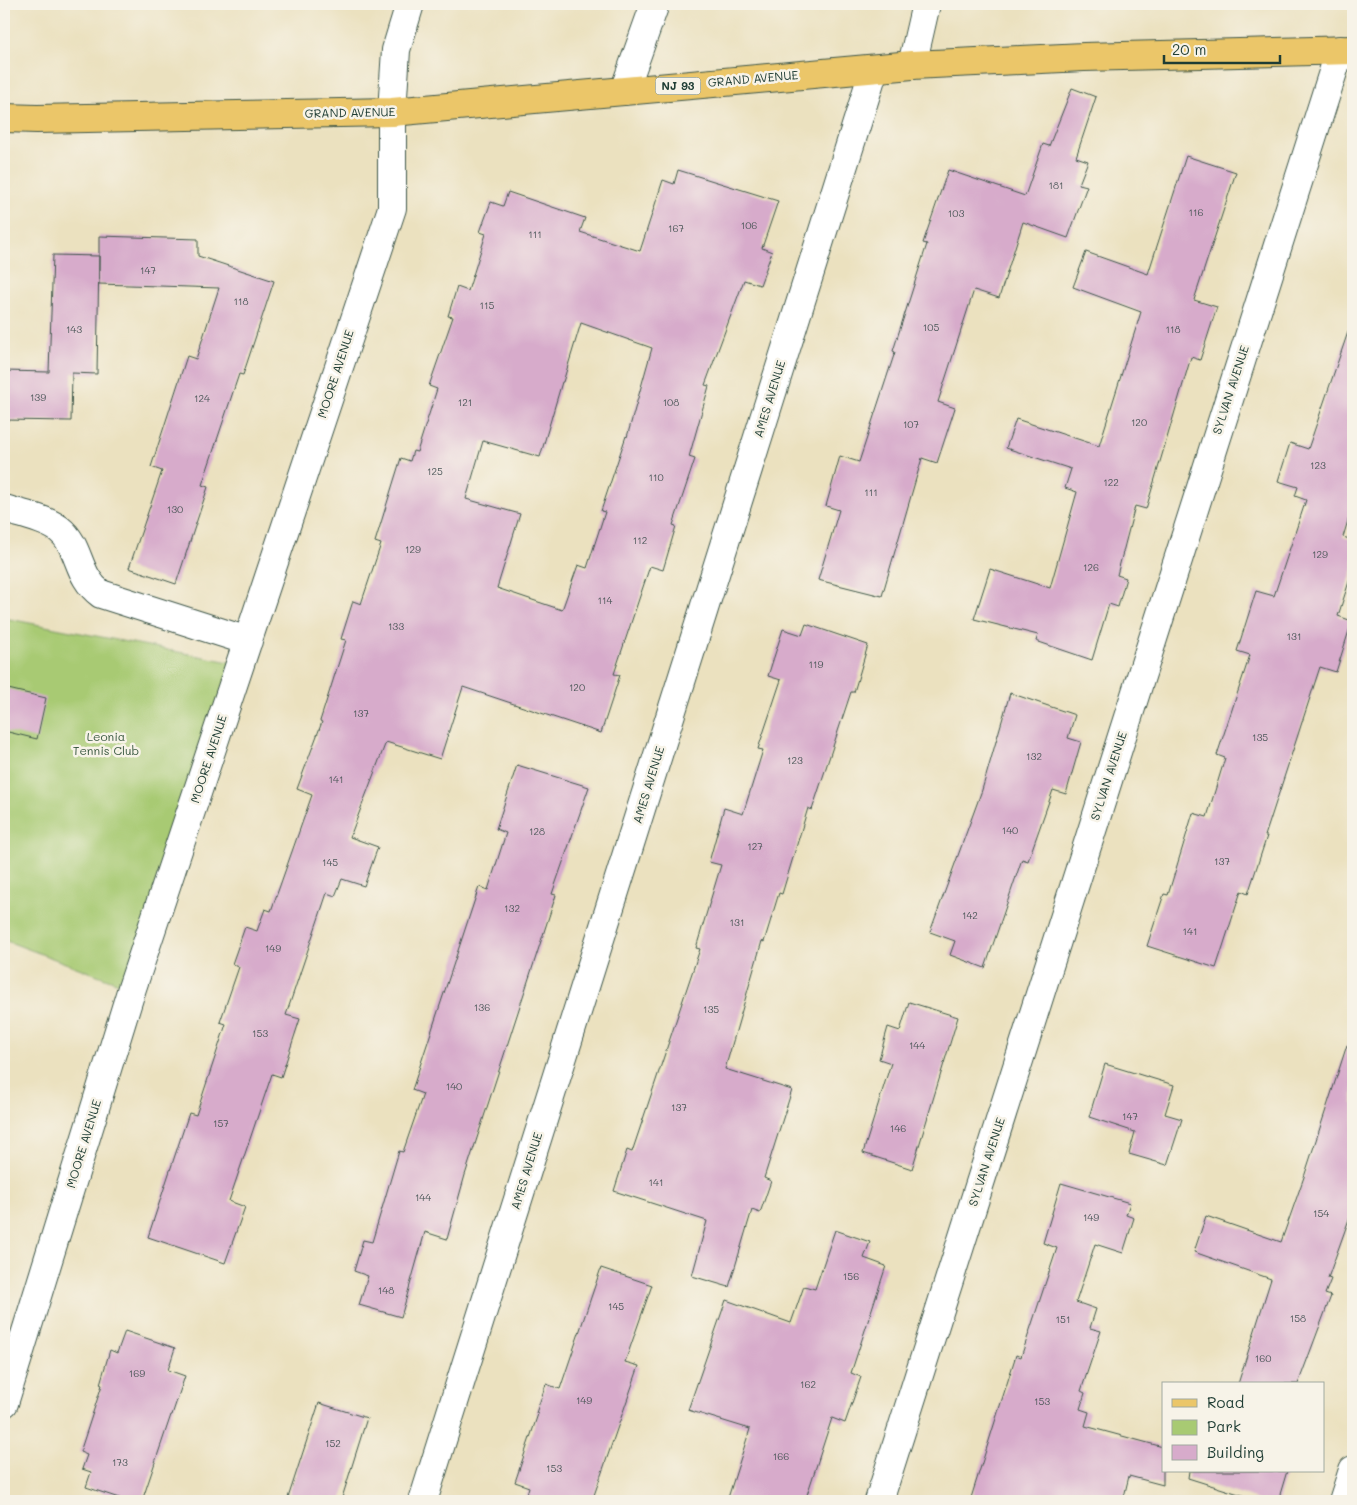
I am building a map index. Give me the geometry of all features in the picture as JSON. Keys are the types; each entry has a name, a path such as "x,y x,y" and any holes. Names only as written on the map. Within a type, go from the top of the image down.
{"main road":[{"name":"GRAND AVENUE","path":"4,118 47,119 392,112 912,65 1084,57 1346,50"}],"street":[{"name":"MOORE AVENUE","path":"4,1403 132,988 392,208 392,112 396,50 410,4"},
{"path":"624,91 655,4"},
{"path":"912,65 926,4"},
{"name":"SYLVAN AVENUE","path":"879,1501 1346,50"},
{"name":"AMES AVENUE","path":"423,1501 874,68"},
{"path":"4,509 46,522 58,528 69,541 92,587 102,594 248,641"},
{"path":"1343,1501 1353,1470"}],"green space":[{"name":"Leonia Tennis Club","path":"4,618 240,664 132,988 4,940"}],"building":[{"path":"1072,88 1096,97 1076,157 1088,161 1079,184 1087,186 1068,238 1023,222 999,298 974,290 938,402 955,408 937,463 922,458 882,596 818,580 839,510 826,506 840,456 859,462 895,352 893,351 927,244 923,243 948,170 1025,196 1043,144 1049,146"},
{"path":"1186,156 1236,172 1194,300 1217,307 1200,360 1191,357 1146,509 1135,506 1117,575 1126,578 1118,607 1109,604 1092,660 1036,641 1038,635 974,619 990,569 1050,588 1077,492 1065,488 1071,469 1006,448 1016,419 1099,446 1141,312 1073,287 1086,252 1148,274"},
{"path":"678,170 778,201 762,248 772,252 760,285 744,280 705,385 709,386 689,457 695,459 673,525 676,526 663,570 650,566 614,674 620,675 601,733 463,687 440,759 386,742 350,837 378,847 364,886 342,879 335,896 327,893 286,1015 300,1019 281,1077 272,1074 229,1201 245,1207 225,1263 148,1237 189,1113 196,1115 226,1024 220,1022 239,967 232,964 245,927 257,931 265,909 271,911 312,795 297,789 322,722 320,721 346,640 341,639 353,601 361,604 381,544 375,542 401,458 410,461 413,451 417,452 437,389 429,386 453,317 448,316 457,287 468,291 486,234 480,232 491,202 503,206 508,192 585,218 580,232 640,251 663,180 674,184","holes":["581,323 652,348 627,437 601,511 605,512 587,568 578,565 562,610 497,588 520,514 466,499 483,441 540,457"]},
{"path":"99,236 198,239 198,256 274,281 243,375 239,374 202,485 208,487 176,584 129,568 162,471 151,467 187,356 196,359 219,288 99,284"},
{"path":"53,255 99,256 97,374 72,373 71,421 4,420 4,371 49,372"},
{"path":"1348,332 1353,333 1353,504 1343,537 1353,540 1353,569 1338,616 1352,621 1336,672 1320,667 1248,894 1241,891 1216,968 1147,946 1164,894 1168,895 1193,813 1207,817 1225,758 1217,755 1250,655 1237,651 1256,591 1274,596 1306,500 1295,496 1298,487 1278,481 1290,443 1308,449"},
{"path":"806,624 868,645 854,692 851,692 812,810 808,808 782,894 779,893 764,942 762,941 725,1069 792,1090 764,1178 771,1181 760,1213 752,1210 729,1287 692,1276 707,1221 614,1191 627,1150 632,1152 700,949 696,948 721,865 709,862 724,808 743,814 763,750 758,749 781,680 768,676 783,629 802,635"},
{"path":"4,688 46,698 37,739 4,731"},
{"path":"1010,693 1075,715 1068,738 1081,742 1066,794 1053,790 1028,861 1022,859 985,968 950,955 955,941 930,932 982,790"},
{"path":"517,765 589,787 552,894 556,895 465,1175 447,1239 425,1232 401,1317 359,1305 368,1276 354,1271 363,1240 372,1242 399,1151 403,1152 423,1094 412,1090 479,887 488,890 506,833 496,829"},
{"path":"909,1002 958,1017 912,1169 863,1153 891,1063 879,1059 888,1027 900,1031"},
{"path":"1347,1045 1353,1046 1353,1208 1328,1278 1331,1279 1325,1294 1331,1296 1299,1382 1239,1382 1271,1279 1194,1252 1206,1216 1281,1242"},
{"path":"1105,1064 1174,1085 1165,1114 1182,1119 1167,1165 1129,1154 1135,1132 1089,1117"},
{"path":"1061,1183 1130,1203 1126,1215 1134,1218 1123,1253 1095,1244 1076,1302 1096,1309 1090,1328 1101,1331 1081,1391 1085,1393 1080,1409 1089,1412 1085,1426 1162,1447 1163,1485 1129,1476 1123,1501 970,1501 1016,1355 1021,1357 1057,1248 1043,1243"},
{"path":"835,1230 870,1242 864,1258 886,1266 851,1373 861,1377 845,1423 832,1418 805,1501 727,1501 750,1429 688,1410 726,1300 791,1323 804,1286 815,1289"},
{"path":"601,1268 652,1285 625,1362 639,1366 592,1501 525,1501 529,1487 515,1482 538,1414 536,1413 546,1384 560,1389"},
{"path":"125,1331 175,1348 168,1370 185,1376 142,1501 128,1501 86,1487 91,1472 82,1469 87,1455 80,1452 102,1385 100,1384 110,1350 117,1353"},
{"path":"319,1403 367,1418 341,1501 287,1501"},
{"path":"1189,1472 1287,1472 1278,1501 1261,1501 1188,1478"}]}
